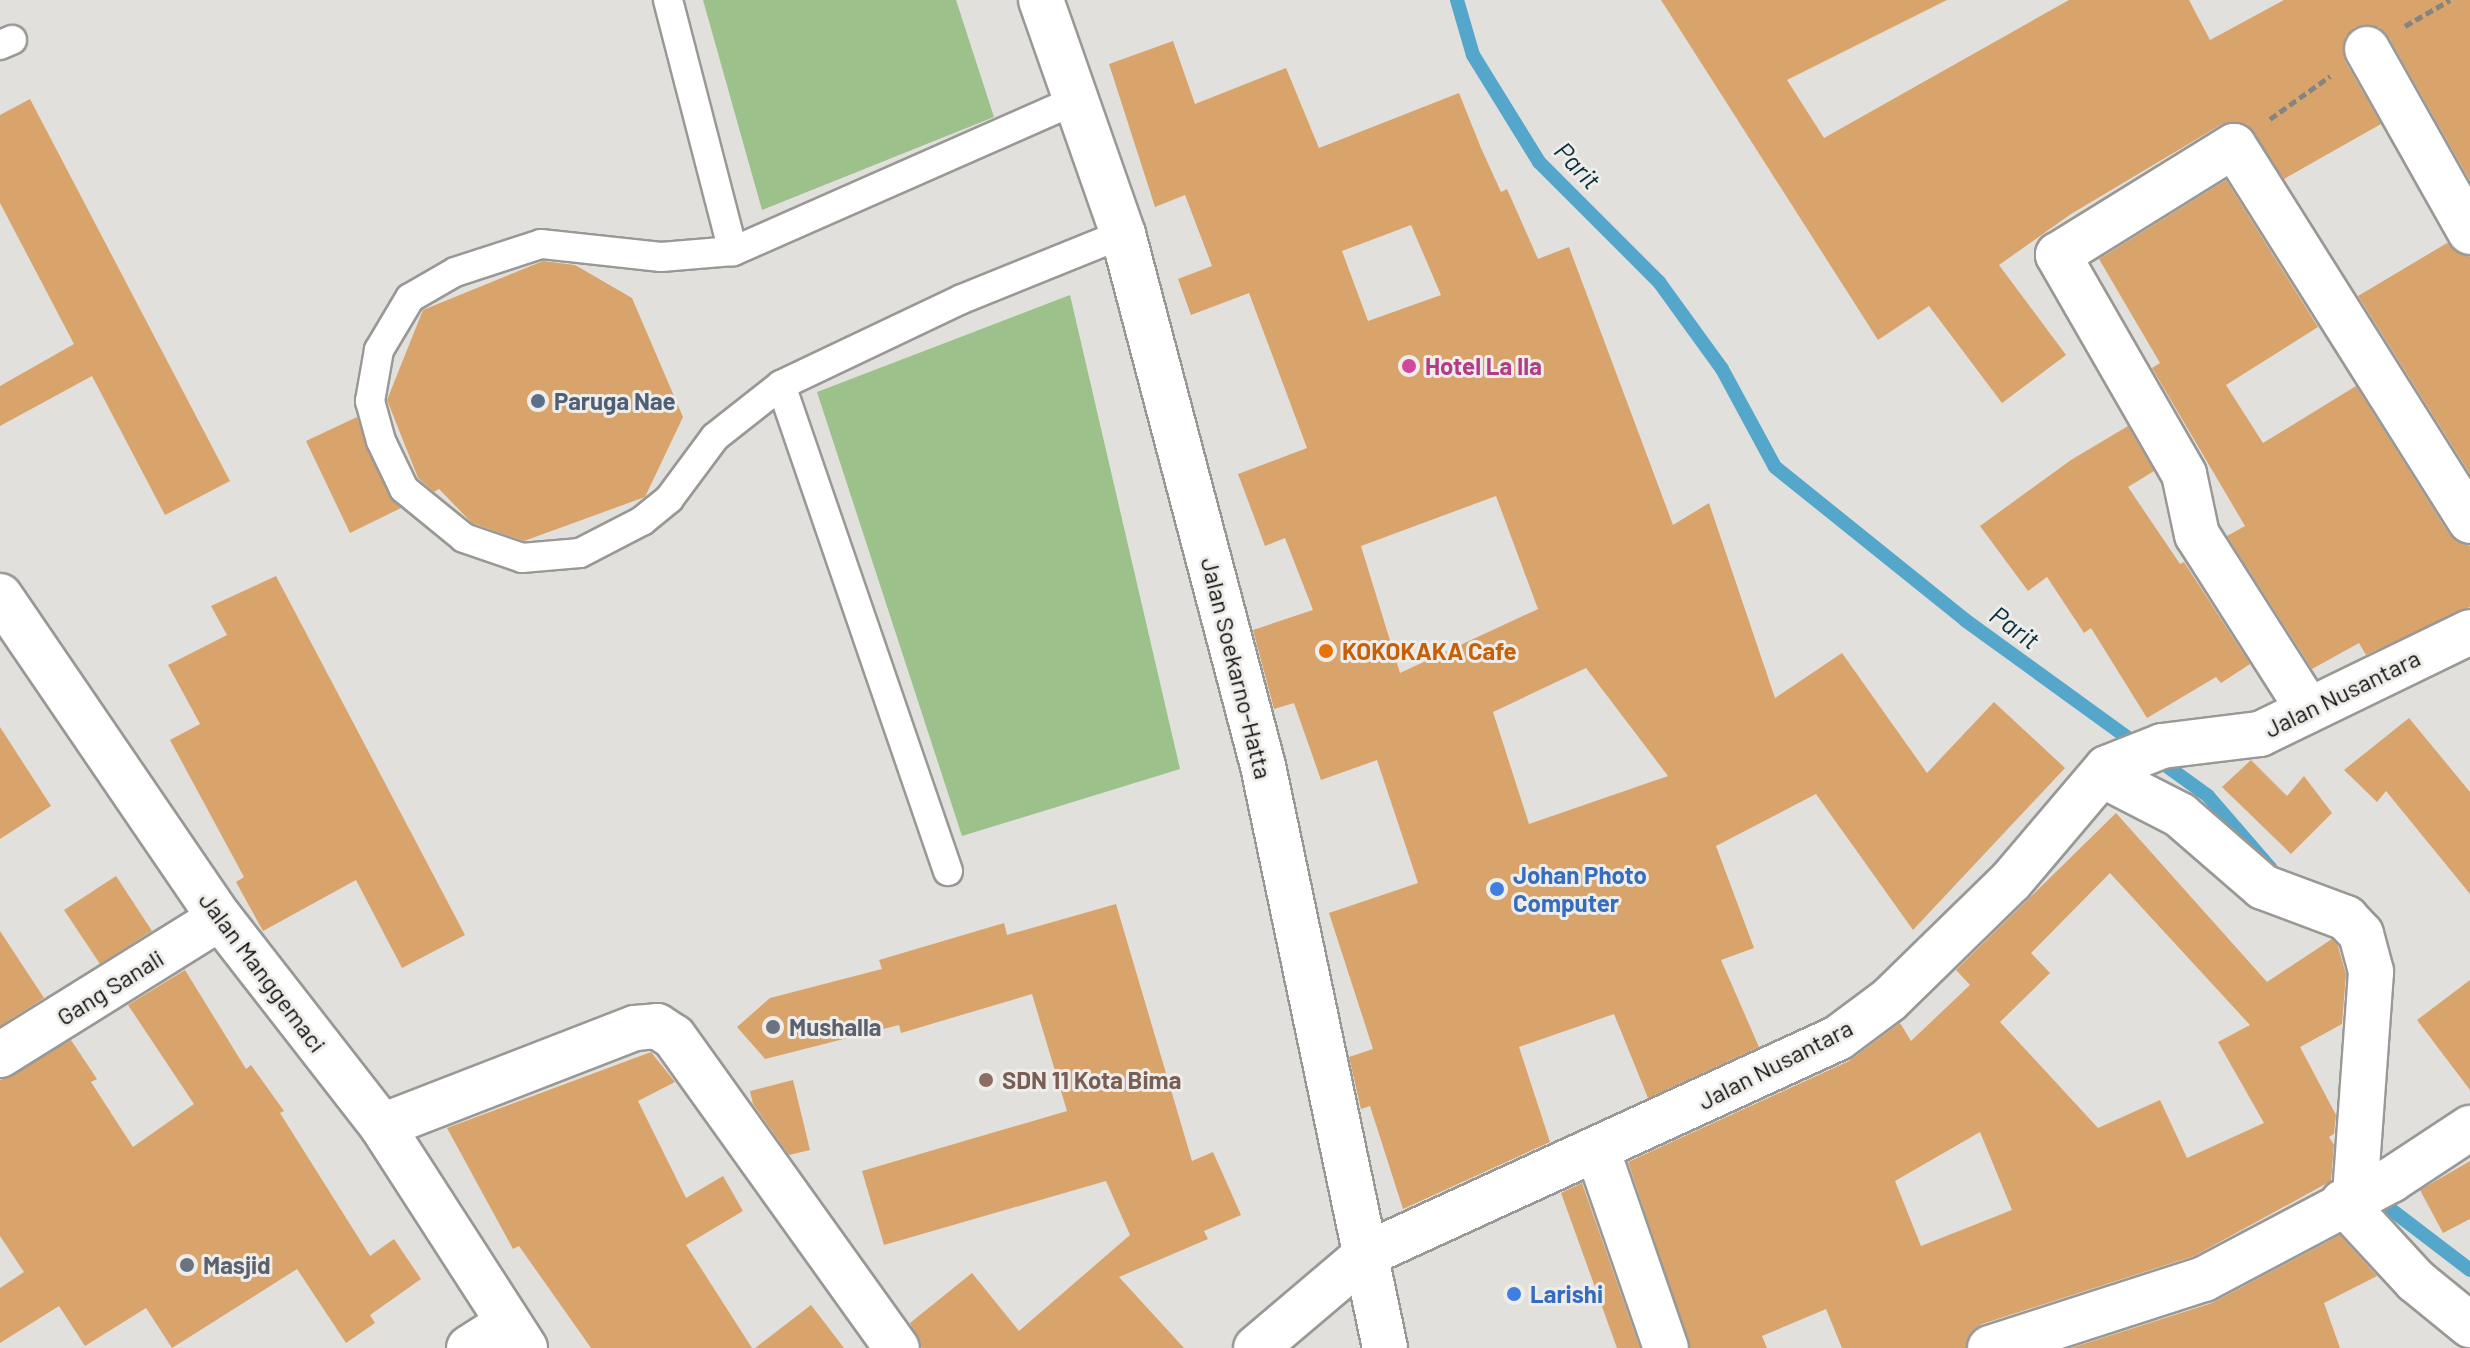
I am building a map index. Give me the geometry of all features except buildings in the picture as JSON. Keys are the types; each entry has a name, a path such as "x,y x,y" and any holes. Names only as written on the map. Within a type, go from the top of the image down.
{"main road":[{"name":"Jalan Soekarno-Hatta","path":"1041,0 1123,234 1263,766 1385,1348"},
{"path":"2367,49 2470,232"},
{"path":"2308,709 2197,535 2184,474 2058,255 2234,146 2470,521"},
{"name":"Jalan Manggemaci","path":"0,596 220,918 382,1126 516,1335"},
{"name":"Jalan Nusantara","path":"1256,1348 1367,1254 1838,1038 1889,1000 2011,881 2104,772 2162,746 2260,734 2470,632"},
{"path":"2104,772 2180,815 2263,887 2346,918 2361,934 2371,972 2362,1193 2416,1281 2470,1325"},
{"name":"Gang Sanali","path":"0,1055 220,918"},
{"path":"382,1126 635,1028 657,1026 674,1037 897,1348"},
{"path":"1990,1348 2057,1338 2204,1279 2362,1193 2470,1128"},
{"path":"1597,1149 1666,1348"},
{"path":"469,1348 516,1335"}],"lane":[{"path":"668,0 733,251"},
{"path":"1076,100 733,251 661,257 541,244 455,272 410,298 379,350 370,401 381,441 404,489 464,538 522,558 580,553 642,521 669,499 715,437 781,385 962,299 1123,234"},
{"path":"781,385 948,871"}],"green space":[{"path":"703,0 956,0 994,117 762,210"},
{"path":"1070,295 1180,769 962,836 817,392"}],"waterway":[{"name":"Parit","path":"1457,0 1473,55 1539,162 1659,282 1722,369 1775,467 1965,620 2208,796 2271,869"},
{"name":"Parit","path":"2380,1193 2389,1208 2470,1270"}],"place":[{"name":"Hotel La Ila","path":"1409,366"},
{"name":"Paruga Nae","path":"538,401"},
{"name":"KOKOKAKA Cafe","path":"1326,651"},
{"name":"Johan Photo Computer","path":"1497,889"},
{"name":"Mushalla","path":"773,1027"},
{"name":"SDN 11 Kota Bima","path":"986,1080"},
{"name":"Masjid","path":"187,1265"},
{"name":"Larishi","path":"1514,1294"}]}
